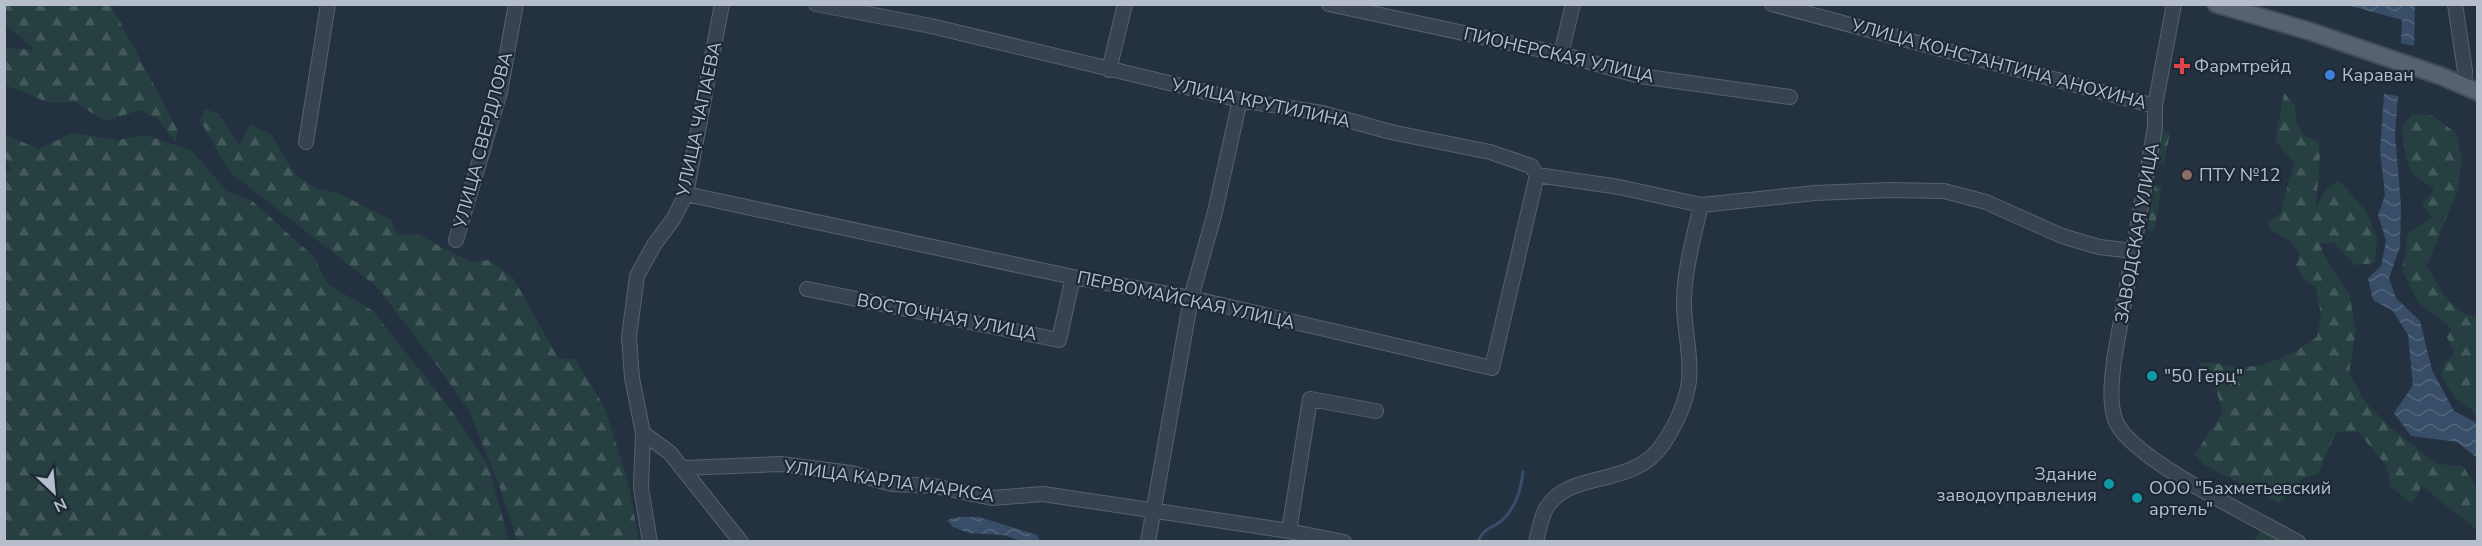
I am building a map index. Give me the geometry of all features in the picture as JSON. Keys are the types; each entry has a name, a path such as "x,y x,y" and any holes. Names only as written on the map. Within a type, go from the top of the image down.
{"main road":[{"path":"2216,4 2309,31 2430,72 2471,89"}],"street":[{"path":"306,142 328,4"},
{"name":"УЛИЦА СВЕРДЛОВА","path":"456,240 500,92 516,4"},
{"name":"УЛИЦА ЧАПАЕВА","path":"643,433 632,378 629,337 637,276 654,245 674,218 686,194 722,4"},
{"name":"УЛИЦА КРУТИЛИНА","path":"816,4 931,26 1240,100 1322,113 1391,132 1490,152 1531,166 1537,175 1619,187 1701,205 1815,193 1889,190 1944,191 1986,202 2062,236 2099,247 2133,251"},
{"path":"1108,70 1125,4"},
{"name":"ПИОНЕРСКАЯ УЛИЦА","path":"1329,4 1561,54 1640,76 1790,98"},
{"path":"1561,54 1573,4"},
{"name":"УЛИЦА КОНСТАНТИНА АНОХИНА","path":"1772,4 2155,106"},
{"name":"ЗАВОДСКАЯ УЛИЦА","path":"2174,4 2155,106 2156,127 2114,360 2111,391 2117,423 2141,451 2214,496 2298,542"},
{"path":"2455,4 2465,71 2471,89"},
{"path":"1148,542 1191,298 1215,212 1240,100"},
{"name":"ПЕРВОМАЙСКАЯ УЛИЦА","path":"686,194 1073,276 1191,298 1492,368 1537,175"},
{"path":"1536,542 1546,508 1560,493 1582,484 1618,476 1638,467 1662,446 1675,424 1689,381 1684,298 1701,205"},
{"name":"ВОСТОЧНАЯ УЛИЦА","path":"807,289 1059,340 1073,276"},
{"path":"1289,531 1310,399 1376,411"},
{"path":"643,433 670,453 741,542"},
{"path":"643,433 641,488 650,542"},
{"name":"УЛИЦА КАРЛА МАРКСА","path":"683,468 780,464 851,473 892,484 934,486 992,498 1043,494 1289,531 1344,542"},
{"path":"1528,542 1540,528"}],"green space":[{"path":"5,4 111,5 178,130 176,143 158,119 140,110 105,121 75,102 50,103 5,85 5,48 35,50 5,24"},
{"path":"2284,93 2295,105 2296,122 2303,135 2318,141 2320,155 2316,207 2327,189 2339,181 2366,211 2377,238 2375,263 2355,265 2334,243 2319,243 2330,266 2349,293 2356,330 2349,373 2365,402 2391,428 2437,464 2463,466 2477,488 2477,530 2422,486 2412,504 2391,487 2386,465 2358,432 2336,432 2318,474 2302,479 2279,503 2204,465 2195,454 2223,412 2214,384 2199,363 2235,367 2258,366 2279,359 2317,337 2321,314 2316,288 2303,279 2296,265 2300,254 2290,241 2271,230 2267,222 2281,213 2294,163 2275,141"},
{"path":"204,109 217,113 240,145 250,124 272,135 295,174 315,188 338,193 391,220 398,234 419,235 470,262 489,260 514,279 558,358 575,359 605,408 629,486 639,541 517,541 500,488 469,411 439,368 377,287 231,173 200,121"},
{"path":"2412,114 2432,115 2456,133 2462,159 2458,190 2427,265 2441,290 2453,305 2468,315 2477,317 2477,420 2472,410 2456,399 2441,376 2444,364 2454,353 2447,337 2452,329 2418,302 2402,270 2408,233 2432,217 2422,205 2434,190 2414,174 2406,158 2402,125"},
{"path":"2162,131 2170,132 2164,165 2156,163"},
{"path":"73,133 118,140 145,135 191,150 227,191 250,199 314,257 327,284 372,310 446,403 488,464 509,541 5,541 4,172 11,170 5,156 5,134 38,149"},
{"path":"2155,185 2162,186 2154,231 2147,230"},
{"path":"2265,522 2299,542 2253,542"}],"water":[{"path":"2347,5 2415,5 2414,46 2401,43 2402,20"},
{"path":"2384,94 2398,96 2395,134 2401,205 2400,247 2389,278 2396,298 2420,321 2432,370 2454,411 2477,423 2477,458 2457,442 2411,436 2394,413 2413,385 2408,335 2393,311 2373,300 2368,278 2381,266 2386,241 2378,215 2385,195 2380,150"},
{"path":"959,517 979,517 1037,535 1040,541 1022,541 1003,535 969,533 953,527 947,520"}],"waterway":[{"path":"1476,542 1485,531 1500,522 1510,512 1519,493 1523,472"}],"place":[{"name":"Фармтрейд","path":"2182,66"},
{"name":"Караван","path":"2330,75"},
{"name":"ПТУ №12","path":"2187,175"},
{"name":"\"50 Герц\"","path":"2152,376"},
{"name":"Здание заводоуправления","path":"2109,484"},
{"name":"ООО \"Бахметьевский артель\"","path":"2137,498"}]}
